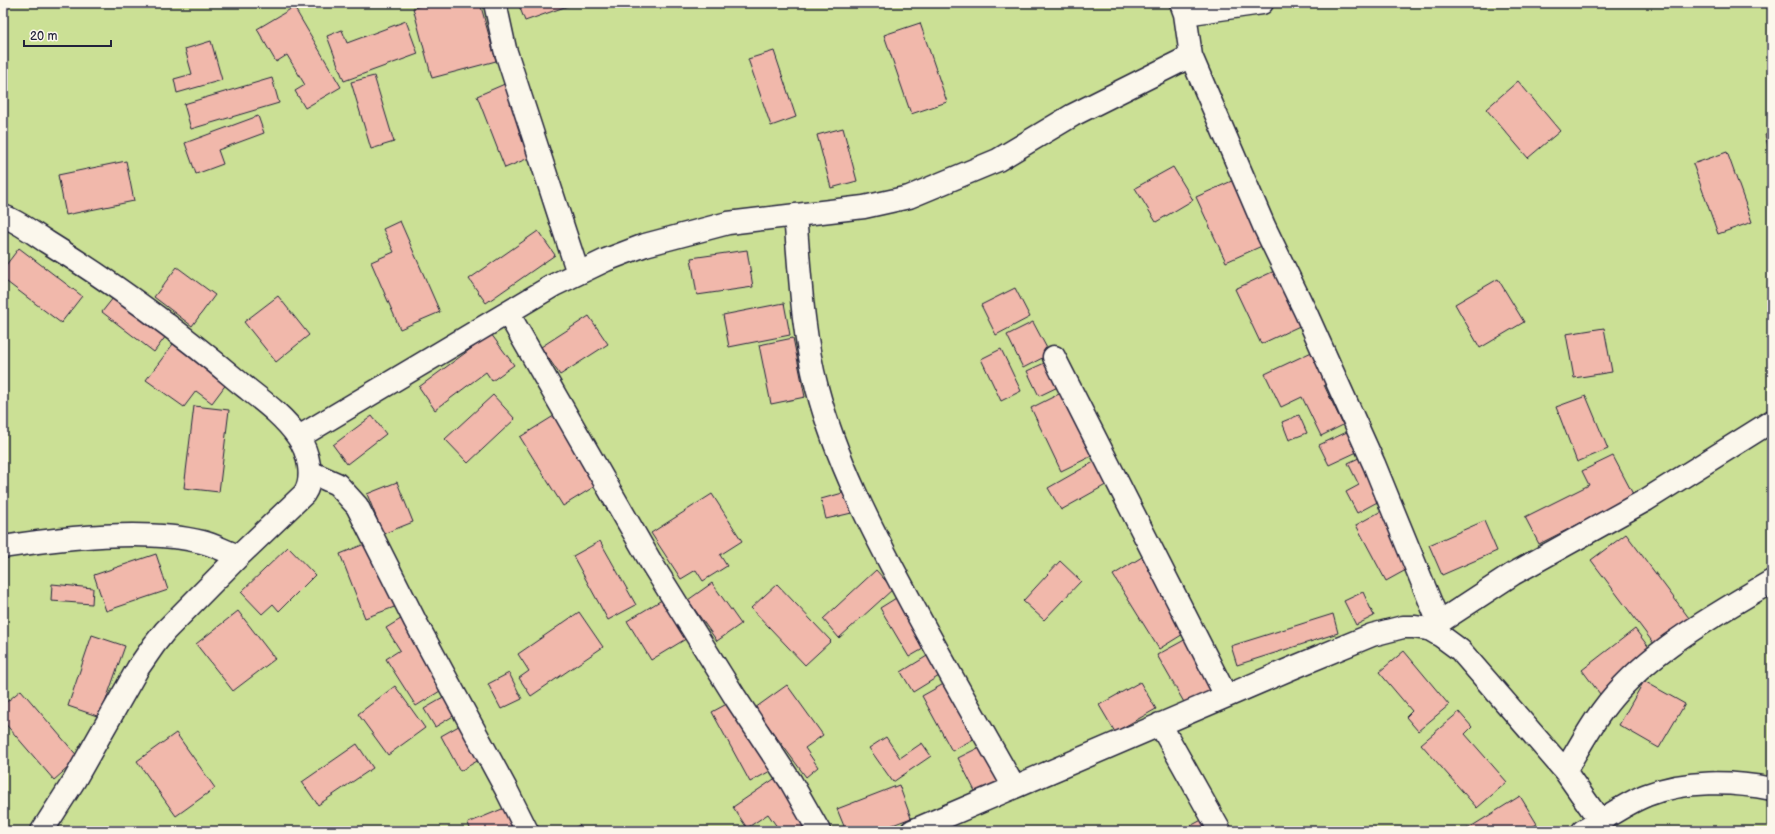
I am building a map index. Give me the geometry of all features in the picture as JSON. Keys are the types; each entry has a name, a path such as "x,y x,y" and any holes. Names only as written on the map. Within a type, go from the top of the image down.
{"lane":[{"path":"495,3 505,49 578,273"},
{"path":"1262,3 1183,8 1190,56 1264,226 1306,313 1374,464 1434,626 1441,636 1460,650 1565,770 1591,826 1646,795 1674,786 1703,784 1753,785 1772,789"},
{"path":"299,438 554,285 578,273 645,245 728,223 887,203 910,197 998,160 1073,115 1190,56"},
{"path":"794,215 805,325 812,368 824,411 844,468 885,554 1014,787"},
{"path":"3,216 73,258 156,316 275,412 299,438 310,472 310,482 304,494 239,556 165,631 146,656 74,781 42,831"},
{"path":"508,313 652,564 735,697 791,782 819,831"},
{"path":"1054,357 1226,696"},
{"path":"912,831 1160,724 1372,635 1403,627 1434,626 1513,574 1646,500 1772,421"},
{"path":"310,472 338,484 358,506 415,621 506,789 527,831"},
{"path":"3,547 103,536 161,536 202,542 239,556"},
{"path":"1565,770 1602,711 1646,664 1702,623 1772,581"},
{"path":"1160,724 1220,831"}],"green space":[{"path":"3,3 1772,3 1772,831 3,831"}],"building":[{"path":"430,3 480,3 496,61 432,78 413,8"},
{"path":"518,3 576,3 525,21"},
{"path":"677,3 693,3 679,8"},
{"path":"294,7 341,87 305,108 295,91 305,85 287,55 276,62 257,29"},
{"path":"406,21 418,54 344,81 327,36 342,30 347,43"},
{"path":"920,23 947,102 911,114 884,35"},
{"path":"211,41 222,80 177,93 174,79 192,74 185,49"},
{"path":"774,51 796,117 771,126 748,59"},
{"path":"374,76 394,142 371,149 351,82"},
{"path":"272,78 279,103 191,129 184,104"},
{"path":"1518,81 1560,131 1528,158 1486,109"},
{"path":"507,83 536,155 505,168 477,96"},
{"path":"258,116 264,133 218,150 223,164 196,174 185,143"},
{"path":"843,128 857,181 831,188 817,135"},
{"path":"1772,133 1772,161 1765,135"},
{"path":"1727,152 1752,222 1718,234 1693,164"},
{"path":"126,161 134,201 66,215 58,175"},
{"path":"1173,167 1193,200 1156,222 1135,188"},
{"path":"1234,180 1264,245 1226,262 1196,197"},
{"path":"400,221 440,312 400,329 371,262 394,252 383,229"},
{"path":"538,231 555,255 486,303 469,279"},
{"path":"19,248 82,296 61,323 3,279 3,269"},
{"path":"747,250 753,287 697,295 691,258"},
{"path":"177,267 215,295 192,326 154,297"},
{"path":"1281,268 1306,323 1261,344 1235,289"},
{"path":"1498,279 1524,322 1480,348 1455,304"},
{"path":"1015,288 1030,317 996,335 981,305"},
{"path":"117,293 169,332 154,352 102,312"},
{"path":"278,296 309,335 276,362 244,322"},
{"path":"784,303 790,335 729,347 723,315"},
{"path":"589,316 608,344 560,375 541,347"},
{"path":"1033,322 1050,354 1023,368 1007,335"},
{"path":"1604,328 1612,372 1574,378 1566,334"},
{"path":"491,334 514,365 492,381 486,372 435,410 419,387"},
{"path":"793,338 805,397 771,404 759,345"},
{"path":"173,344 227,383 212,403 196,391 184,407 146,380"},
{"path":"1001,349 1021,391 1001,401 981,359"},
{"path":"1318,349 1333,381 1324,385 1343,425 1321,436 1302,397 1281,407 1265,374"},
{"path":"1051,360 1064,384 1039,396 1027,371"},
{"path":"1067,390 1098,453 1061,471 1031,408"},
{"path":"493,395 515,419 468,463 445,439"},
{"path":"1586,396 1608,449 1577,462 1556,407"},
{"path":"194,406 229,410 219,492 184,488"},
{"path":"557,414 600,483 563,506 520,437"},
{"path":"1299,415 1307,433 1289,440 1282,422"},
{"path":"372,416 386,434 347,464 333,445"},
{"path":"1347,432 1357,452 1329,465 1319,445"},
{"path":"1613,456 1634,496 1539,544 1525,517 1589,485 1582,471"},
{"path":"1361,457 1383,499 1357,513 1346,492 1359,485 1348,463"},
{"path":"1099,459 1111,482 1061,510 1048,488"},
{"path":"397,482 413,522 383,534 367,494"},
{"path":"850,491 856,512 826,519 821,499"},
{"path":"712,494 742,541 720,555 727,566 703,581 696,570 681,579 651,533"},
{"path":"1385,509 1415,565 1386,581 1356,525"},
{"path":"1484,521 1497,551 1442,575 1429,545"},
{"path":"1626,534 1692,622 1657,648 1591,560"},
{"path":"372,541 397,606 365,618 340,554"},
{"path":"600,541 636,605 608,620 573,556"},
{"path":"288,547 315,575 279,611 273,604 262,614 241,592"},
{"path":"156,554 168,590 106,611 94,575"},
{"path":"1142,557 1188,631 1159,649 1113,575"},
{"path":"1060,561 1081,581 1044,620 1023,601"},
{"path":"876,570 893,589 839,638 823,619"},
{"path":"712,583 741,624 717,641 688,600"},
{"path":"52,584 93,588 92,604 51,601"},
{"path":"777,584 831,641 805,665 751,608"},
{"path":"1363,592 1374,616 1356,625 1344,601"},
{"path":"901,595 930,645 909,657 880,608"},
{"path":"665,598 689,637 651,660 627,621"},
{"path":"238,611 275,659 233,691 196,644"},
{"path":"579,612 603,647 531,696 519,678 529,671 518,654"},
{"path":"1333,614 1338,633 1237,665 1231,646"},
{"path":"404,617 448,686 416,706 386,659 400,650 386,628"},
{"path":"1635,629 1653,653 1600,694 1582,670"},
{"path":"92,635 125,646 100,717 68,706"},
{"path":"1190,637 1218,686 1185,704 1157,655"},
{"path":"1404,651 1449,705 1418,731 1406,717 1412,711 1379,672"},
{"path":"932,653 944,673 913,692 901,672"},
{"path":"509,673 522,699 501,709 488,684"},
{"path":"949,681 979,736 952,751 922,696"},
{"path":"1644,681 1685,704 1659,748 1619,725"},
{"path":"1140,682 1156,709 1115,732 1099,705"},
{"path":"787,685 823,735 805,748 818,767 806,777 755,708"},
{"path":"395,686 425,728 388,755 358,714"},
{"path":"21,690 79,758 54,780 3,721 3,705"},
{"path":"450,694 460,712 435,727 424,709"},
{"path":"734,700 772,770 750,782 712,712"},
{"path":"1459,712 1472,727 1465,734 1507,782 1477,808 1421,744"},
{"path":"464,723 484,757 460,771 441,736"},
{"path":"176,733 215,788 176,816 137,761"},
{"path":"886,737 900,758 922,743 931,756 893,782 869,748"},
{"path":"357,744 373,768 318,805 302,782"},
{"path":"984,745 1003,783 977,795 958,758"},
{"path":"780,775 814,831 780,831 768,814 747,828 733,807"},
{"path":"899,785 911,818 877,831 846,831 837,809"},
{"path":"1520,796 1537,824 1525,831 1464,831"},
{"path":"507,807 517,831 471,831 468,823"},
{"path":"1209,816 1218,831 1181,831"},
{"path":"579,825 583,831 570,831"}]}
